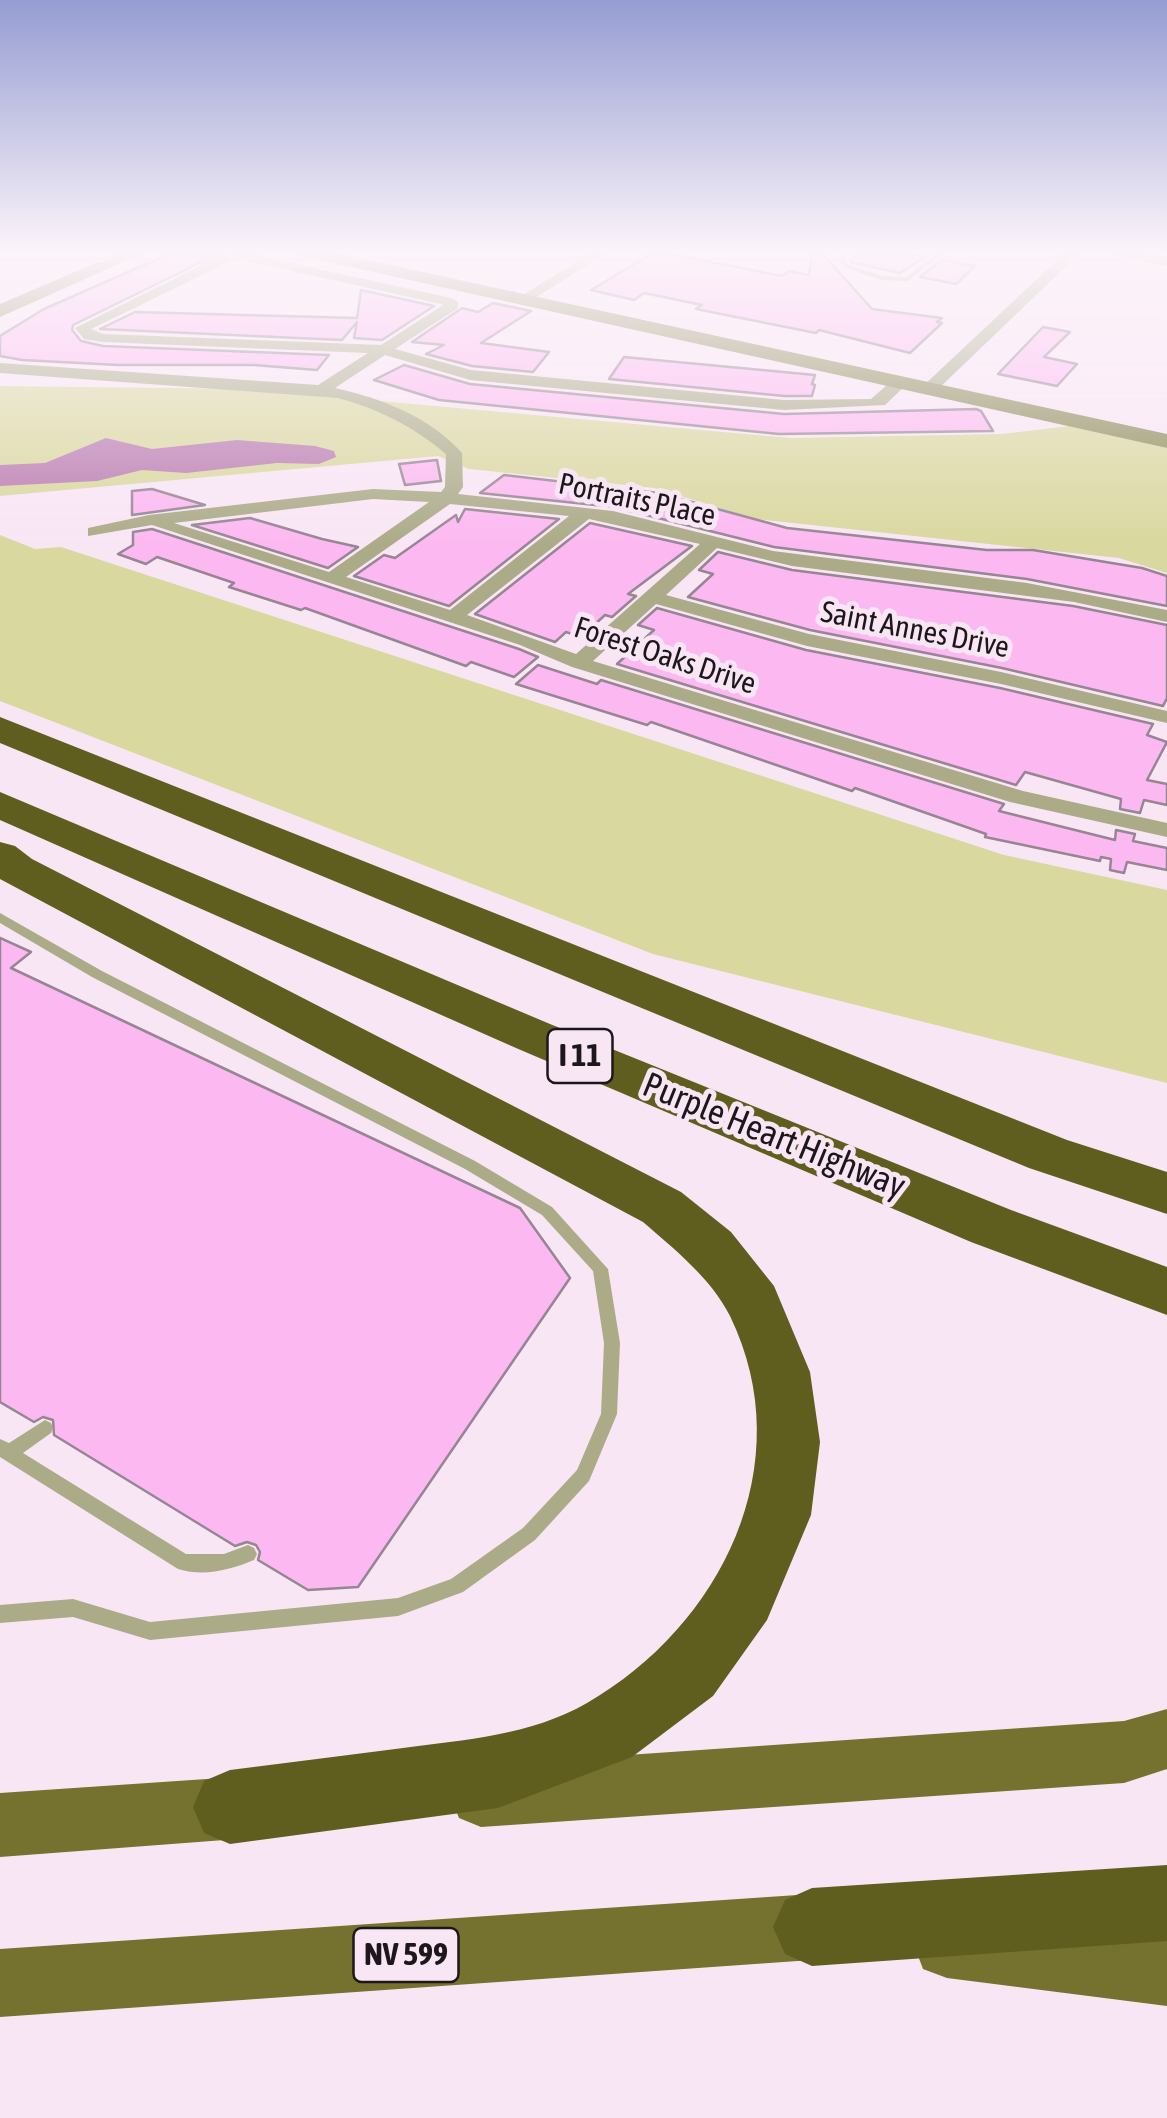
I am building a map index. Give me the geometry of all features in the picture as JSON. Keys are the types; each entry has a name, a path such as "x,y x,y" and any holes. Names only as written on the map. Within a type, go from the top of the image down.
{"highway":[{"name":"I 11","path":"0,728 1048,1154 1167,1193"},
{"name":"Purple Heart Highway","path":"0,805 552,1044 992,1226 1167,1291"},
{"path":"0,856 16,869 662,1207 711,1248 754,1303 780,1372 789,1442 778,1516 743,1597 688,1671 608,1732 498,1772 230,1807"},
{"path":"812,1926 1167,1903"}],"main road":[{"path":"0,1825 230,1807 335,1809 1124,1752 1167,1739"},
{"path":"812,1926 1167,1972"},
{"name":"NV 599","path":"0,1983 812,1926"}],"street":[{"path":"321,390 380,349 470,376 784,406 870,404 879,402 900,382"},
{"path":"747,349 1167,441"},
{"path":"929,388 971,349"},
{"path":"0,368 263,383 321,390 404,415 454,452 454,487 446,498 331,578"},
{"path":"0,381 86,385 179,381"},
{"name":"Portraits Place","path":"94,532 149,520 373,494 446,498 643,522 791,560 1098,598 1167,616"},
{"path":"453,617 585,513"},
{"name":"Forest Oaks Drive","path":"149,520 453,617 579,662 1018,797 1167,830"},
{"path":"579,662 712,542"},
{"name":"Saint Annes Drive","path":"652,597 808,640 1167,716"}],"lane":[{"path":"0,917 97,974 470,1165 547,1211 600,1269 612,1343 609,1414 583,1475 529,1534 458,1586 398,1608 150,1631 73,1608 2,1613"},
{"path":"44,1428 4,1450 184,1563 224,1564 248,1554"}],"shaded area":[{"path":"0,386 247,389 790,438 1002,434 1069,426 1167,448 1167,573 1119,558 756,519 654,488 469,469 438,456 0,496"},
{"path":"106,438 152,449 237,440 315,446 334,451 336,457 319,464 277,463 186,473 142,470 97,481 0,486 0,465 45,463"},
{"path":"0,535 35,549 61,547 1004,855 1167,890 1167,1083 653,954 0,701"}],"building":[{"path":"0,349 174,349 329,355 317,370 254,365 118,365 0,356"},
{"path":"436,349 549,352 533,372 472,366 426,354"},
{"path":"1022,349 1052,349 1044,357 1077,364 1057,386 998,374"},
{"path":"624,357 815,375 815,385 812,396 784,396 609,379"},
{"path":"404,365 470,384 784,414 976,409 993,431 779,434 439,400 374,380"},
{"path":"437,460 441,481 405,485 399,464"},
{"path":"504,475 659,493 787,528 987,550 1033,550 1142,568 1167,576 1167,606 1027,579 774,547 614,507 480,493"},
{"path":"152,489 205,505 132,515 132,491"},
{"path":"465,509 559,519 449,606 354,576 384,555 395,558 456,515 458,522"},
{"path":"250,518 358,547 328,568 192,525"},
{"path":"590,523 692,546 628,594 636,596 612,617 605,615 581,637 566,632 555,642 475,614"},
{"path":"152,529 538,657 514,677 471,662 466,666 305,608 229,587 234,583 157,557 146,564 118,554 133,545 133,532"},
{"path":"718,552 792,570 1073,606 1167,625 1167,698 1163,706 1002,668 810,630 688,597 713,574 699,570"},
{"path":"657,608 806,650 1000,688 1153,724 1147,735 1167,742 1147,780 1167,784 1167,805 1144,800 1140,813 1120,809 1121,799 1025,772 1016,785 617,664 654,630 638,625"},
{"path":"538,665 597,684 601,680 1004,804 999,811 1115,840 1116,830 1135,834 1133,841 1167,848 1167,870 1127,862 1124,873 1110,870 1111,859 1101,857 1100,861 985,837 986,834 855,788 852,791 651,722 647,725 516,684"},
{"path":"0,938 31,952 11,968 520,1208 570,1278 358,1587 308,1590 258,1560 260,1552 256,1545 247,1542 235,1546 54,1435 53,1420 43,1417 34,1422 0,1402"}]}
